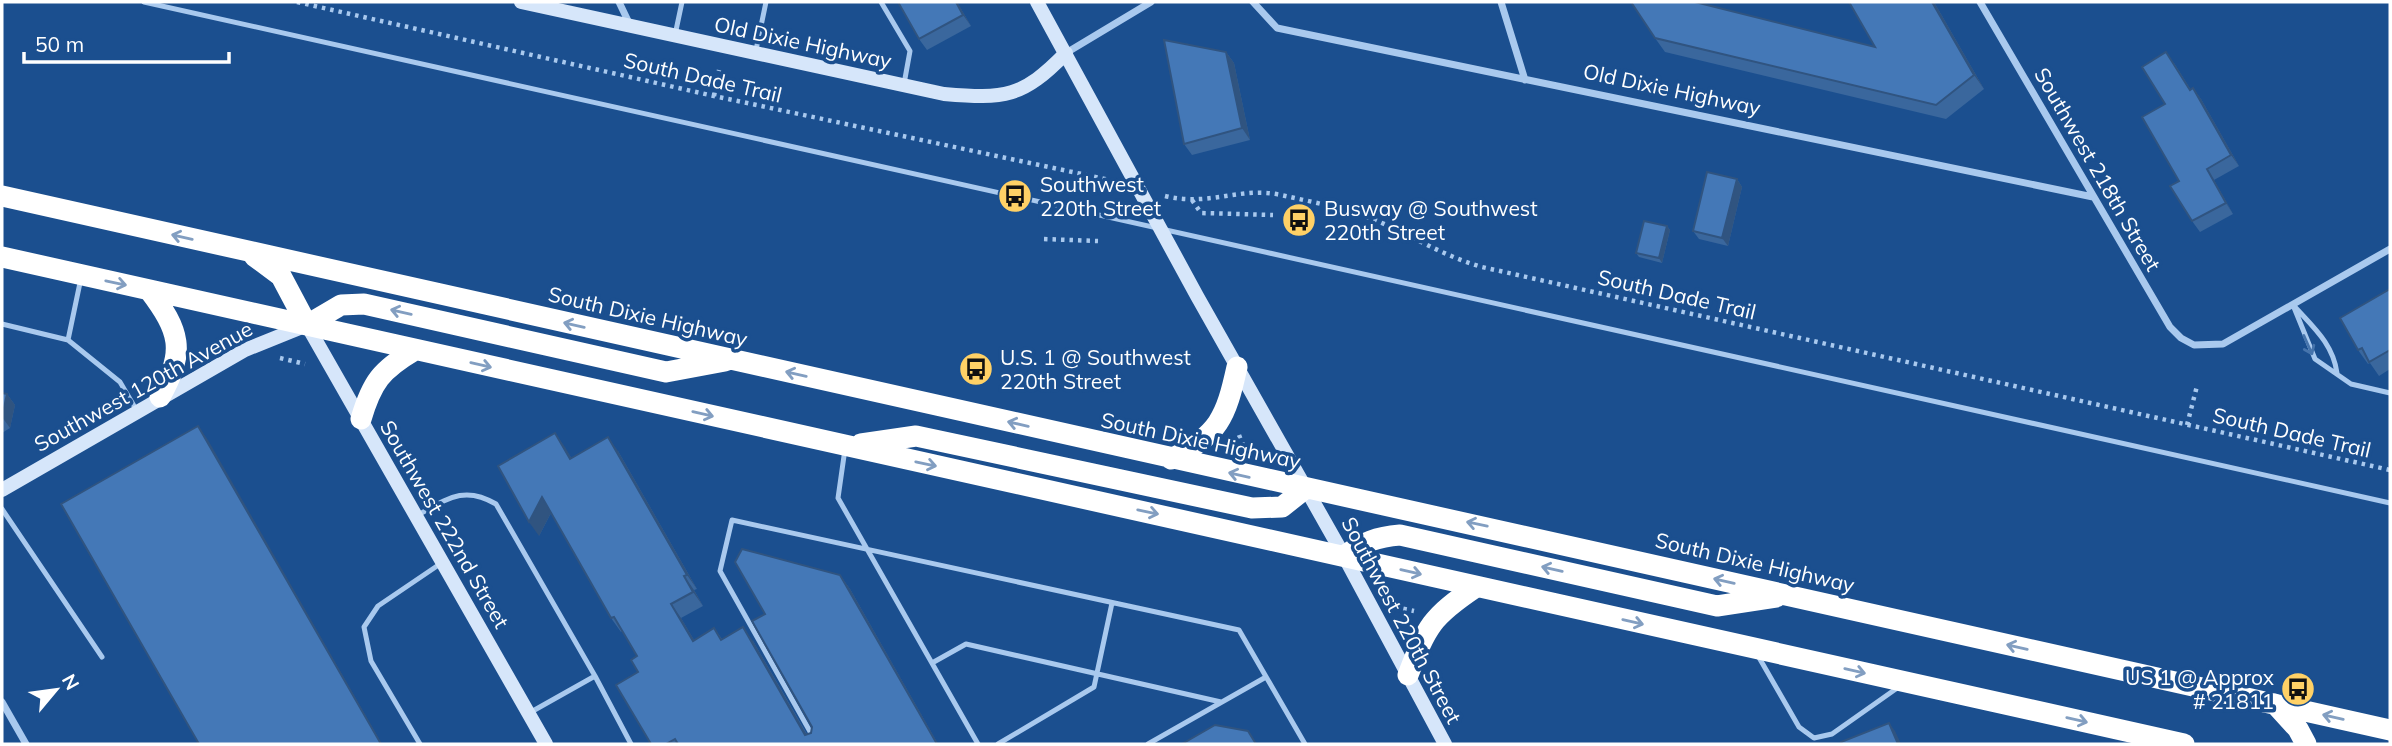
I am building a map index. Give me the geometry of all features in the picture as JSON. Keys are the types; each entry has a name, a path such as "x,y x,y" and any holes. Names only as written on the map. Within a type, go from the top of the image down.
{"highway":[{"name":"South Dixie Highway","path":"2,197 2390,730"},
{"path":"249,252 281,276 307,325"},
{"path":"2,257 2184,744"},
{"path":"149,290 169,317 176,335 177,360 160,397"},
{"path":"307,325 341,305 364,304 666,372 730,360"},
{"path":"361,419 370,391 377,380 396,361 415,350"},
{"path":"1171,459 1198,446 1216,429 1228,405 1237,368"},
{"path":"846,446 916,436 1252,508 1282,508 1306,488"},
{"path":"1344,556 1377,537 1400,535 1717,606 1787,595"},
{"path":"1408,675 1428,626 1449,605 1476,587"},
{"path":"2275,705 2298,729 2306,744"}],"street":[{"name":"Old Dixie Highway","path":"521,2 904,86 985,97 1004,94 1038,81 1066,53"},
{"path":"619,2 630,26"},
{"name":"Southwest 220th Street","path":"1037,2 1445,744"},
{"path":"1066,53 1152,2"},
{"name":"Old Dixie Highway","path":"1253,2 1277,28 2094,197"},
{"path":"1501,2 1525,80"},
{"name":"Southwest 218th Street","path":"1980,2 2170,327 2180,338 2194,345 2223,344 2293,305"},
{"path":"2293,305 2390,249"},
{"name":"Southwest 120th Avenue","path":"2,490 245,350 307,325"},
{"name":"Southwest 222nd Street","path":"307,325 546,744"},
{"path":"2,702 26,744"}],"lane":[{"path":"144,2 2390,503"},
{"path":"675,35 682,2"},
{"path":"755,54 766,2"},
{"path":"881,2 910,51 904,86"},
{"path":"68,340 82,276"},
{"path":"2293,305 2325,340 2335,356 2337,373"},
{"path":"2293,305 2315,359 2351,384 2390,393"},
{"path":"2,324 68,340 120,382 137,411"},
{"path":"846,446 838,498 978,744"},
{"path":"416,516 446,500 466,494 481,495 496,504 631,744"},
{"path":"2,509 102,657"},
{"path":"817,744 720,571 732,520 1239,630 1305,744"},
{"path":"420,744 371,661 364,627 378,606 443,562"},
{"path":"998,744 1094,687 1112,603"},
{"path":"932,663 966,644 1222,702"},
{"path":"1754,649 1799,727 1814,738 1832,734 1905,682"},
{"path":"529,714 595,676"},
{"path":"1148,744 1266,677"}],"path":[{"name":"South Dade Trail","path":"297,2 714,96 1104,178"},
{"path":"714,96 719,70"},
{"name":"South Dade Trail","path":"1168,197 1204,201 1245,192 1279,195 1365,216 1443,254 1482,267 2390,470"},
{"path":"1192,200 1201,213 1273,215"},
{"path":"1044,239 1098,241"},
{"path":"276,357 313,366"},
{"name":"South Dade Trail","path":"2187,425 2197,386"},
{"path":"1239,435 1245,450"},
{"path":"1391,606 1424,613"}],"building":[{"path":"898,2 956,2 963,15 919,39"},
{"path":"1631,2 1695,2 1875,47 1849,2 1932,2 1974,75 1936,105 1655,38"},
{"path":"1164,40 1226,52 1242,128 1184,144"},
{"path":"2166,52 2190,90 2193,88 2231,155 2207,169 2226,203 2192,221 2170,186 2179,181 2142,117 2165,104 2142,67"},
{"path":"1707,172 1737,179 1722,238 1693,231"},
{"path":"1644,221 1667,226 1659,258 1636,253"},
{"path":"2390,289 2390,350 2369,362 2362,348 2358,350 2340,318"},
{"path":"2,393 7,394 2,417"},
{"path":"198,426 381,744 199,744 61,504"},
{"path":"555,433 570,459 608,437 687,575 684,576 693,592 671,604 693,641 714,628 721,640 743,627 805,735 811,733 812,727 752,621 765,614 735,562 742,549 840,575 937,744 678,744 675,739 666,744 651,744 616,685 638,672 631,660 637,656 614,617 611,618 542,497 529,522 498,466"},
{"path":"1889,723 1898,744 1841,742"},
{"path":"1215,725 1248,731 1256,744 1182,744"}],"place":[{"name":"Southwest 220th Street","path":"1015,196"},
{"name":"Busway @ Southwest 220th Street","path":"1299,220"},
{"name":"U.S. 1 @ Southwest 220th Street","path":"976,369"},
{"name":"US 1 @ Approx # 21811","path":"2298,689"}]}
